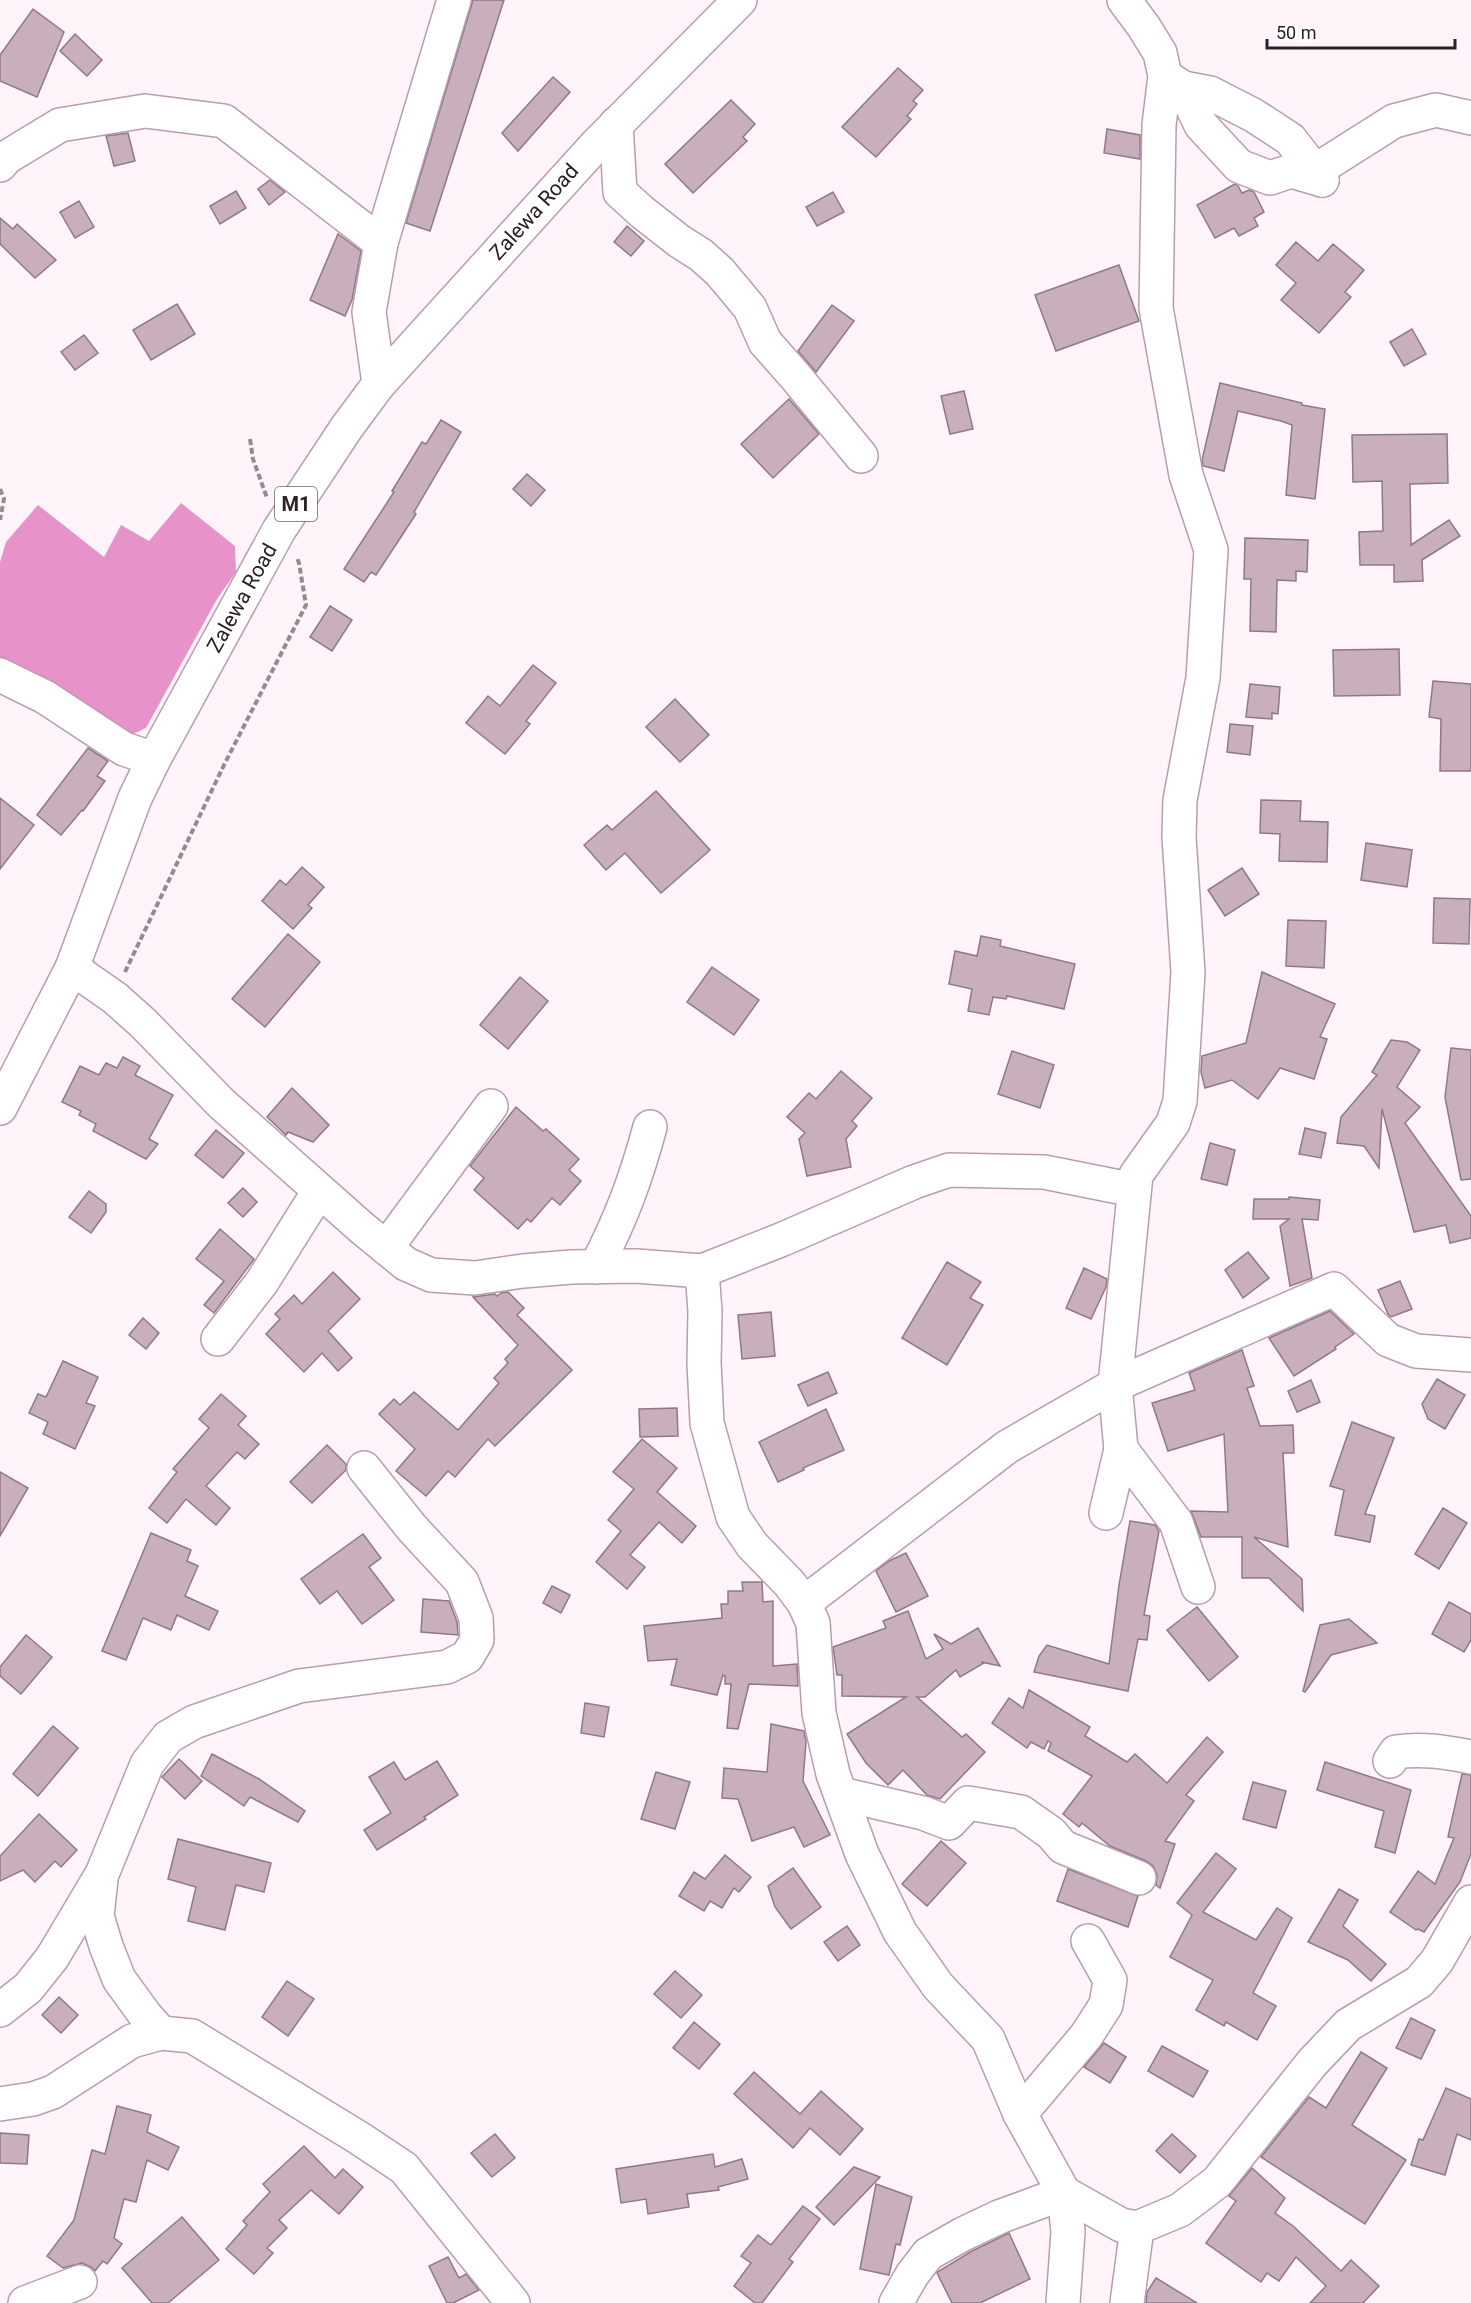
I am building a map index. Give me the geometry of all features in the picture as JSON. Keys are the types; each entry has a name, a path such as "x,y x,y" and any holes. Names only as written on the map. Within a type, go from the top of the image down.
{"main road":[{"path":"379,384 369,312 381,243 454,0"},
{"name":"Zalewa Road","path":"0,1108 8,1079 72,968 135,798 154,759 279,530 346,427 379,384 616,124 740,0"},
{"path":"1124,0 1144,27 1174,82 1201,125 1239,166 1270,178 1291,171 1322,180 1290,139 1253,115 1210,93 1174,82"},
{"path":"1106,1513 1121,1449 1115,1385 1136,1175 1173,1123 1180,1101 1188,972 1179,837 1180,800 1203,678 1211,550 1186,475 1156,308 1159,125 1174,82"},
{"path":"1315,171 1394,122 1436,110 1471,118"},
{"path":"0,165 7,158 60,125 145,111 224,121 381,243"},
{"path":"616,124 620,192 642,212 701,255 720,272 750,308 765,342 861,456"},
{"path":"0,675 45,697 124,749 154,759"},
{"path":"72,968 115,998 143,1023 222,1104 319,1191 406,1264 431,1275 475,1278 523,1271 636,1266 702,1271 783,1239 914,1182 948,1170 1044,1172 1134,1190"},
{"path":"386,1248 491,1106"},
{"path":"596,1267 619,1223 636,1179 650,1127"},
{"path":"218,1339 262,1282 319,1191"},
{"path":"702,1271 707,1423 733,1517 752,1545 789,1583 804,1603 813,1623 819,1713 833,1774 862,1854 900,1932 938,1986 988,2039 1020,2114 1064,2193 1068,2232 1063,2303"},
{"path":"804,1603 1007,1447 1115,1385 1334,1288 1388,1340 1416,1351 1471,1355"},
{"path":"1121,1449 1176,1522 1198,1587"},
{"path":"0,2010 28,1988 52,1958 102,1874 147,1764 168,1737 194,1722 299,1686 447,1666 467,1657 477,1641 476,1618 462,1582 412,1528 364,1468"},
{"path":"1390,1761 1396,1752 1414,1750 1438,1751 1471,1757"},
{"path":"841,1794 923,1813 949,1822 968,1803 1021,1812 1051,1833 1063,1846 1139,1878"},
{"path":"102,1874 97,1916 106,1946 119,1979 161,2033"},
{"path":"896,2303 912,2275 928,2254 999,2217 1064,2193 1121,2225 1137,2228 1180,2210 1217,2182 1312,2063 1348,2025 1419,1982 1437,1961 1471,1902"},
{"path":"1020,2114 1086,2036 1106,2005 1110,1980 1088,1941"},
{"path":"0,2104 33,2099 53,2092 132,2041 161,2033 192,2036 404,2168 513,2303"},
{"path":"1127,2303 1137,2228"},
{"path":"25,2303 80,2282"}],"path":[{"path":"115,998 169,878 306,605 299,562 279,530 260,482 250,439"},
{"path":"0,489 4,500 0,520"}],"shaded area":[{"path":"181,503 235,546 236,572 217,599 146,728 127,737 0,660 0,562 6,542 38,505 104,557 121,525 149,541"}],"building":[{"path":"473,0 504,0 430,231 406,223"},
{"path":"33,9 64,32 37,97 0,81 0,55"},
{"path":"75,34 102,60 87,76 60,51"},
{"path":"898,68 923,90 913,101 917,104 907,116 911,119 876,157 842,127"},
{"path":"553,77 570,92 518,151 502,133"},
{"path":"731,100 755,124 743,137 747,141 693,193 665,164"},
{"path":"1107,129 1140,135 1140,159 1104,153"},
{"path":"128,133 135,161 114,166 106,136"},
{"path":"270,180 285,192 269,205 258,189"},
{"path":"1235,184 1242,193 1249,190 1254,192 1264,212 1254,218 1258,226 1239,236 1234,228 1215,238 1197,205"},
{"path":"236,191 246,208 220,224 210,206"},
{"path":"833,192 844,212 817,226 806,207"},
{"path":"79,201 94,227 75,238 60,212"},
{"path":"0,218 13,229 17,224 56,260 35,278 0,244"},
{"path":"627,226 644,241 631,256 614,242"},
{"path":"338,234 361,251 352,300 345,316 310,300"},
{"path":"1296,242 1318,261 1333,244 1364,270 1345,292 1351,297 1319,333 1281,300 1296,283 1276,265"},
{"path":"1119,265 1139,321 1056,351 1035,295"},
{"path":"177,304 195,334 151,360 133,330"},
{"path":"832,305 854,321 816,372 798,351"},
{"path":"1412,329 1426,354 1404,366 1390,342"},
{"path":"84,335 98,353 75,370 61,352"},
{"path":"1220,383 1325,409 1315,499 1286,495 1292,425 1281,421 1238,411 1224,471 1203,466 1202,460"},
{"path":"964,391 973,429 950,434 941,396"},
{"path":"789,399 819,434 773,478 741,444"},
{"path":"441,420 461,432 414,512 416,514 376,575 371,572 364,582 344,569 394,492 392,491 422,442 426,444"},
{"path":"1447,434 1448,483 1410,484 1411,545 1449,520 1460,536 1422,560 1423,581 1394,582 1394,565 1360,565 1359,532 1383,531 1382,481 1353,482 1352,435"},
{"path":"527,474 545,490 531,506 513,489"},
{"path":"1245,538 1308,540 1307,572 1296,571 1296,581 1277,580 1276,632 1250,631 1251,579 1244,579"},
{"path":"330,606 352,620 332,651 310,637"},
{"path":"1399,649 1400,695 1334,696 1333,650"},
{"path":"533,665 556,683 526,721 530,724 505,754 466,723 488,696 500,706"},
{"path":"1433,681 1471,684 1471,771 1440,771 1441,719 1429,717"},
{"path":"1250,684 1280,687 1278,714 1272,713 1272,719 1246,717"},
{"path":"675,699 709,735 680,762 646,727"},
{"path":"1230,724 1253,726 1250,755 1227,752"},
{"path":"88,748 108,761 97,776 105,781 83,811 61,835 37,815"},
{"path":"656,791 710,850 661,893 625,853 606,870 584,845 607,825 612,830"},
{"path":"0,798 34,825 0,869"},
{"path":"1261,800 1301,801 1300,821 1328,822 1327,862 1279,861 1280,834 1260,833"},
{"path":"1366,843 1412,850 1407,887 1361,880"},
{"path":"302,867 324,887 308,905 312,908 293,929 262,901 280,880 286,885"},
{"path":"1242,868 1259,894 1225,916 1208,890"},
{"path":"1434,898 1470,899 1469,944 1433,943"},
{"path":"1288,920 1326,921 1324,968 1286,966"},
{"path":"288,934 320,962 265,1027 232,999"},
{"path":"981,936 1001,940 1000,946 1075,964 1064,1009 1007,996 1006,999 993,997 989,1015 968,1011 972,989 949,984 955,951 977,956"},
{"path":"712,967 759,1000 734,1035 687,1002"},
{"path":"1262,972 1335,1004 1320,1037 1327,1039 1314,1079 1280,1068 1258,1099 1232,1080 1205,1088 1201,1072 1202,1056 1246,1043"},
{"path":"520,977 548,1001 508,1049 480,1025"},
{"path":"1391,1040 1407,1042 1420,1050 1397,1087 1420,1107 1405,1123 1471,1216 1471,1238 1450,1243 1446,1225 1414,1232 1382,1109 1379,1168 1364,1146 1337,1143 1341,1117 1377,1075 1372,1072"},
{"path":"1451,1048 1471,1050 1471,1179 1461,1180 1445,1097"},
{"path":"1012,1051 1054,1065 1040,1108 998,1094"},
{"path":"123,1057 140,1066 135,1075 173,1095 149,1139 158,1144 146,1159 93,1131 96,1124 79,1115 81,1111 62,1102 80,1066 99,1075 106,1063 117,1068"},
{"path":"841,1071 872,1098 852,1121 857,1126 846,1139 851,1167 807,1176 799,1139 805,1133 787,1117 809,1093 816,1099"},
{"path":"292,1088 329,1125 313,1142 288,1132 286,1135 267,1117"},
{"path":"516,1107 543,1131 546,1129 579,1159 569,1170 581,1181 560,1205 552,1198 531,1222 527,1219 518,1229 474,1190 484,1178 470,1166"},
{"path":"1305,1128 1326,1133 1321,1158 1299,1154"},
{"path":"216,1130 244,1153 223,1178 195,1155"},
{"path":"1210,1143 1235,1150 1227,1185 1201,1179"},
{"path":"243,1188 257,1202 243,1217 228,1203"},
{"path":"89,1191 106,1204 106,1212 91,1233 69,1217"},
{"path":"1289,1197 1320,1200 1318,1220 1302,1219 1312,1278 1290,1286 1280,1226 1289,1219 1253,1219 1254,1199 1289,1199"},
{"path":"220,1229 254,1259 214,1313 204,1305 224,1281 196,1259"},
{"path":"1248,1252 1269,1278 1243,1298 1225,1270"},
{"path":"947,1262 981,1282 970,1298 983,1305 947,1365 902,1338"},
{"path":"1084,1268 1107,1279 1106,1287 1091,1319 1066,1308"},
{"path":"333,1272 360,1299 328,1331 352,1358 338,1371 322,1353 304,1372 266,1334 280,1319 275,1314 294,1295 302,1304"},
{"path":"1400,1281 1412,1309 1391,1317 1378,1290"},
{"path":"508,1292 524,1308 517,1315 572,1370 495,1446 488,1439 455,1477 448,1471 426,1496 396,1471 415,1449 379,1414 394,1399 400,1405 414,1392 458,1430 499,1383 494,1378 508,1363 505,1359 518,1345 473,1297 495,1294 497,1296"},
{"path":"1330,1311 1354,1334 1335,1347 1336,1349 1294,1376 1269,1338"},
{"path":"771,1312 775,1356 742,1359 738,1315"},
{"path":"143,1318 159,1333 146,1349 129,1335"},
{"path":"1242,1350 1254,1386 1247,1388 1260,1426 1293,1425 1294,1453 1283,1453 1288,1547 1254,1537 1302,1579 1303,1611 1269,1578 1242,1578 1242,1537 1201,1537 1191,1511 1228,1512 1224,1434 1168,1451 1152,1403 1195,1390 1189,1373"},
{"path":"63,1361 98,1377 86,1403 95,1406 75,1449 43,1434 48,1422 29,1413 38,1394 46,1397"},
{"path":"828,1372 837,1393 808,1406 798,1385"},
{"path":"1437,1379 1465,1395 1445,1429 1428,1419 1422,1404"},
{"path":"1311,1380 1320,1402 1297,1412 1288,1391"},
{"path":"221,1394 246,1416 238,1425 259,1444 245,1459 237,1452 206,1486 230,1508 216,1525 186,1499 167,1523 149,1508 177,1472 173,1469 209,1428 199,1419"},
{"path":"677,1408 678,1436 640,1437 639,1409"},
{"path":"826,1409 844,1450 778,1482 759,1442"},
{"path":"1352,1422 1394,1438 1365,1514 1375,1516 1370,1542 1335,1535 1344,1490 1330,1486"},
{"path":"642,1439 677,1468 657,1492 696,1526 682,1543 659,1522 630,1555 645,1567 627,1589 596,1562 621,1531 608,1520 634,1489 613,1472"},
{"path":"327,1445 346,1464 346,1470 312,1503 290,1482"},
{"path":"0,1472 28,1488 0,1536"},
{"path":"1443,1508 1467,1523 1439,1569 1415,1554"},
{"path":"1130,1521 1155,1525 1159,1531 1144,1615 1150,1616 1147,1640 1138,1639 1128,1691 1034,1672 1039,1656 1047,1645 1109,1664"},
{"path":"151,1533 191,1550 187,1561 198,1566 185,1596 218,1611 209,1630 177,1615 171,1630 143,1618 126,1660 102,1651"},
{"path":"363,1534 381,1558 369,1567 394,1600 362,1624 337,1591 320,1604 301,1579"},
{"path":"906,1553 928,1596 896,1612 876,1571 889,1561"},
{"path":"742,1582 762,1582 763,1602 773,1601 773,1666 797,1664 798,1686 749,1684 738,1729 727,1728 731,1684 725,1684 725,1676 723,1675 717,1695 671,1685 677,1659 648,1661 644,1626 722,1618 721,1604 728,1604 728,1591 743,1591"},
{"path":"552,1586 570,1595 561,1613 543,1603"},
{"path":"423,1599 449,1601 457,1622 458,1635 421,1632"},
{"path":"1449,1602 1471,1614 1471,1640 1464,1652 1432,1634"},
{"path":"1197,1607 1238,1657 1209,1681 1167,1630"},
{"path":"908,1611 926,1659 943,1649 934,1634 951,1644 978,1628 1000,1666 981,1662 984,1663 960,1677 956,1670 925,1697 917,1697 962,1737 966,1734 985,1752 940,1799 927,1795 903,1770 888,1785 866,1763 847,1734 906,1697 842,1696 842,1675 837,1675 833,1647 886,1628 883,1621"},
{"path":"1349,1619 1377,1643 1331,1655 1305,1692 1303,1691 1320,1625"},
{"path":"26,1635 52,1657 21,1694 0,1676 0,1667"},
{"path":"1029,1690 1090,1727 1085,1736 1127,1762 1135,1754 1167,1783 1207,1737 1223,1752 1186,1795 1194,1801 1165,1841 1175,1844 1160,1888 1156,1885 1157,1875 1153,1866 1110,1846 1082,1823 1079,1827 1063,1814 1092,1776 1048,1751 1051,1743 1048,1741 1044,1749 1031,1742 1027,1748 992,1723 1009,1698 1023,1708"},
{"path":"585,1703 609,1707 604,1737 581,1733"},
{"path":"771,1724 804,1731 806,1742 803,1781 830,1835 804,1847 794,1827 752,1841 738,1799 722,1798 724,1768 767,1772"},
{"path":"53,1726 78,1748 38,1796 13,1774"},
{"path":"212,1754 259,1779 305,1811 298,1822 250,1797 244,1806 201,1776"},
{"path":"179,1759 202,1781 185,1799 162,1777"},
{"path":"437,1761 458,1795 424,1817 426,1819 377,1850 364,1830 391,1813 369,1777 394,1762 405,1780"},
{"path":"1325,1762 1411,1790 1395,1853 1375,1847 1384,1811 1317,1790"},
{"path":"656,1772 690,1782 675,1829 641,1819"},
{"path":"1462,1774 1471,1775 1471,1854 1460,1882 1424,1932 1416,1930 1390,1912 1418,1871 1435,1884 1454,1838 1448,1837"},
{"path":"1253,1782 1286,1791 1276,1828 1243,1819"},
{"path":"39,1814 77,1850 61,1867 55,1861 35,1882 23,1870 0,1881 0,1856"},
{"path":"178,1839 271,1863 264,1892 236,1885 225,1930 188,1921 196,1887 168,1879"},
{"path":"941,1841 966,1863 927,1906 902,1884"},
{"path":"1216,1853 1236,1869 1203,1912 1256,1940 1277,1908 1292,1918 1253,1993 1276,2006 1257,2040 1226,2022 1224,2026 1196,2010 1213,1980 1170,1957 1192,1915 1177,1903"},
{"path":"725,1855 751,1877 739,1892 734,1888 722,1908 710,1901 704,1911 679,1896 694,1872 705,1879"},
{"path":"793,1868 821,1907 791,1929 775,1907 768,1886"},
{"path":"1068,1869 1138,1896 1128,1927 1057,1901"},
{"path":"1339,1889 1358,1900 1343,1926 1386,1964 1371,1981 1348,1960 1308,1942"},
{"path":"847,1926 860,1945 838,1961 824,1942"},
{"path":"675,1971 702,1995 681,2018 654,1994"},
{"path":"287,1981 314,1999 288,2036 262,2017"},
{"path":"59,1997 78,2015 61,2033 42,2015"},
{"path":"1411,2018 1435,2030 1421,2059 1396,2048"},
{"path":"694,2022 720,2044 699,2069 673,2048"},
{"path":"1104,2043 1126,2057 1110,2083 1084,2067"},
{"path":"1162,2046 1208,2071 1193,2097 1148,2071"},
{"path":"1361,2052 1387,2068 1352,2125 1406,2160 1365,2224 1261,2157 1309,2097 1326,2108"},
{"path":"754,2072 800,2114 821,2091 863,2129 840,2155 810,2128 793,2148 734,2094"},
{"path":"1446,2088 1471,2099 1471,2140 1457,2134 1445,2175 1411,2165 1419,2139 1423,2140"},
{"path":"117,2106 151,2115 147,2132 179,2147 168,2170 147,2160 136,2202 124,2199 114,2238 122,2244 107,2264 103,2261 95,2271 82,2263 63,2268 47,2256 74,2220 92,2150 105,2154"},
{"path":"0,2133 29,2135 27,2164 0,2163"},
{"path":"495,2134 515,2158 492,2177 471,2153"},
{"path":"1172,2134 1196,2156 1180,2173 1156,2151"},
{"path":"304,2146 335,2178 343,2169 363,2187 339,2214 311,2190 279,2220 287,2228 267,2248 273,2253 254,2274 226,2249 247,2225 243,2221 270,2192 263,2184"},
{"path":"713,2154 715,2167 742,2159 748,2179 718,2187 719,2190 687,2194 689,2207 648,2214 646,2199 621,2203 616,2169"},
{"path":"854,2167 880,2177 834,2225 816,2207"},
{"path":"1252,2168 1285,2198 1275,2213 1293,2226 1341,2271 1351,2260 1379,2286 1363,2303 1310,2303 1326,2286 1296,2257 1279,2281 1267,2273 1261,2282 1206,2243 1236,2201 1229,2196"},
{"path":"876,2184 912,2197 900,2245 896,2244 889,2275 860,2269"},
{"path":"803,2206 820,2219 789,2259 793,2262 762,2303 755,2303 734,2286 751,2263 741,2256 758,2235 771,2245"},
{"path":"182,2217 219,2260 168,2303 152,2303 122,2268"},
{"path":"1009,2233 1030,2279 980,2303 952,2303 937,2273 972,2251"},
{"path":"448,2257 459,2278 466,2274 479,2290 453,2303 447,2303 429,2266"},
{"path":"1156,2278 1197,2303 1146,2303 1147,2292"}]}
